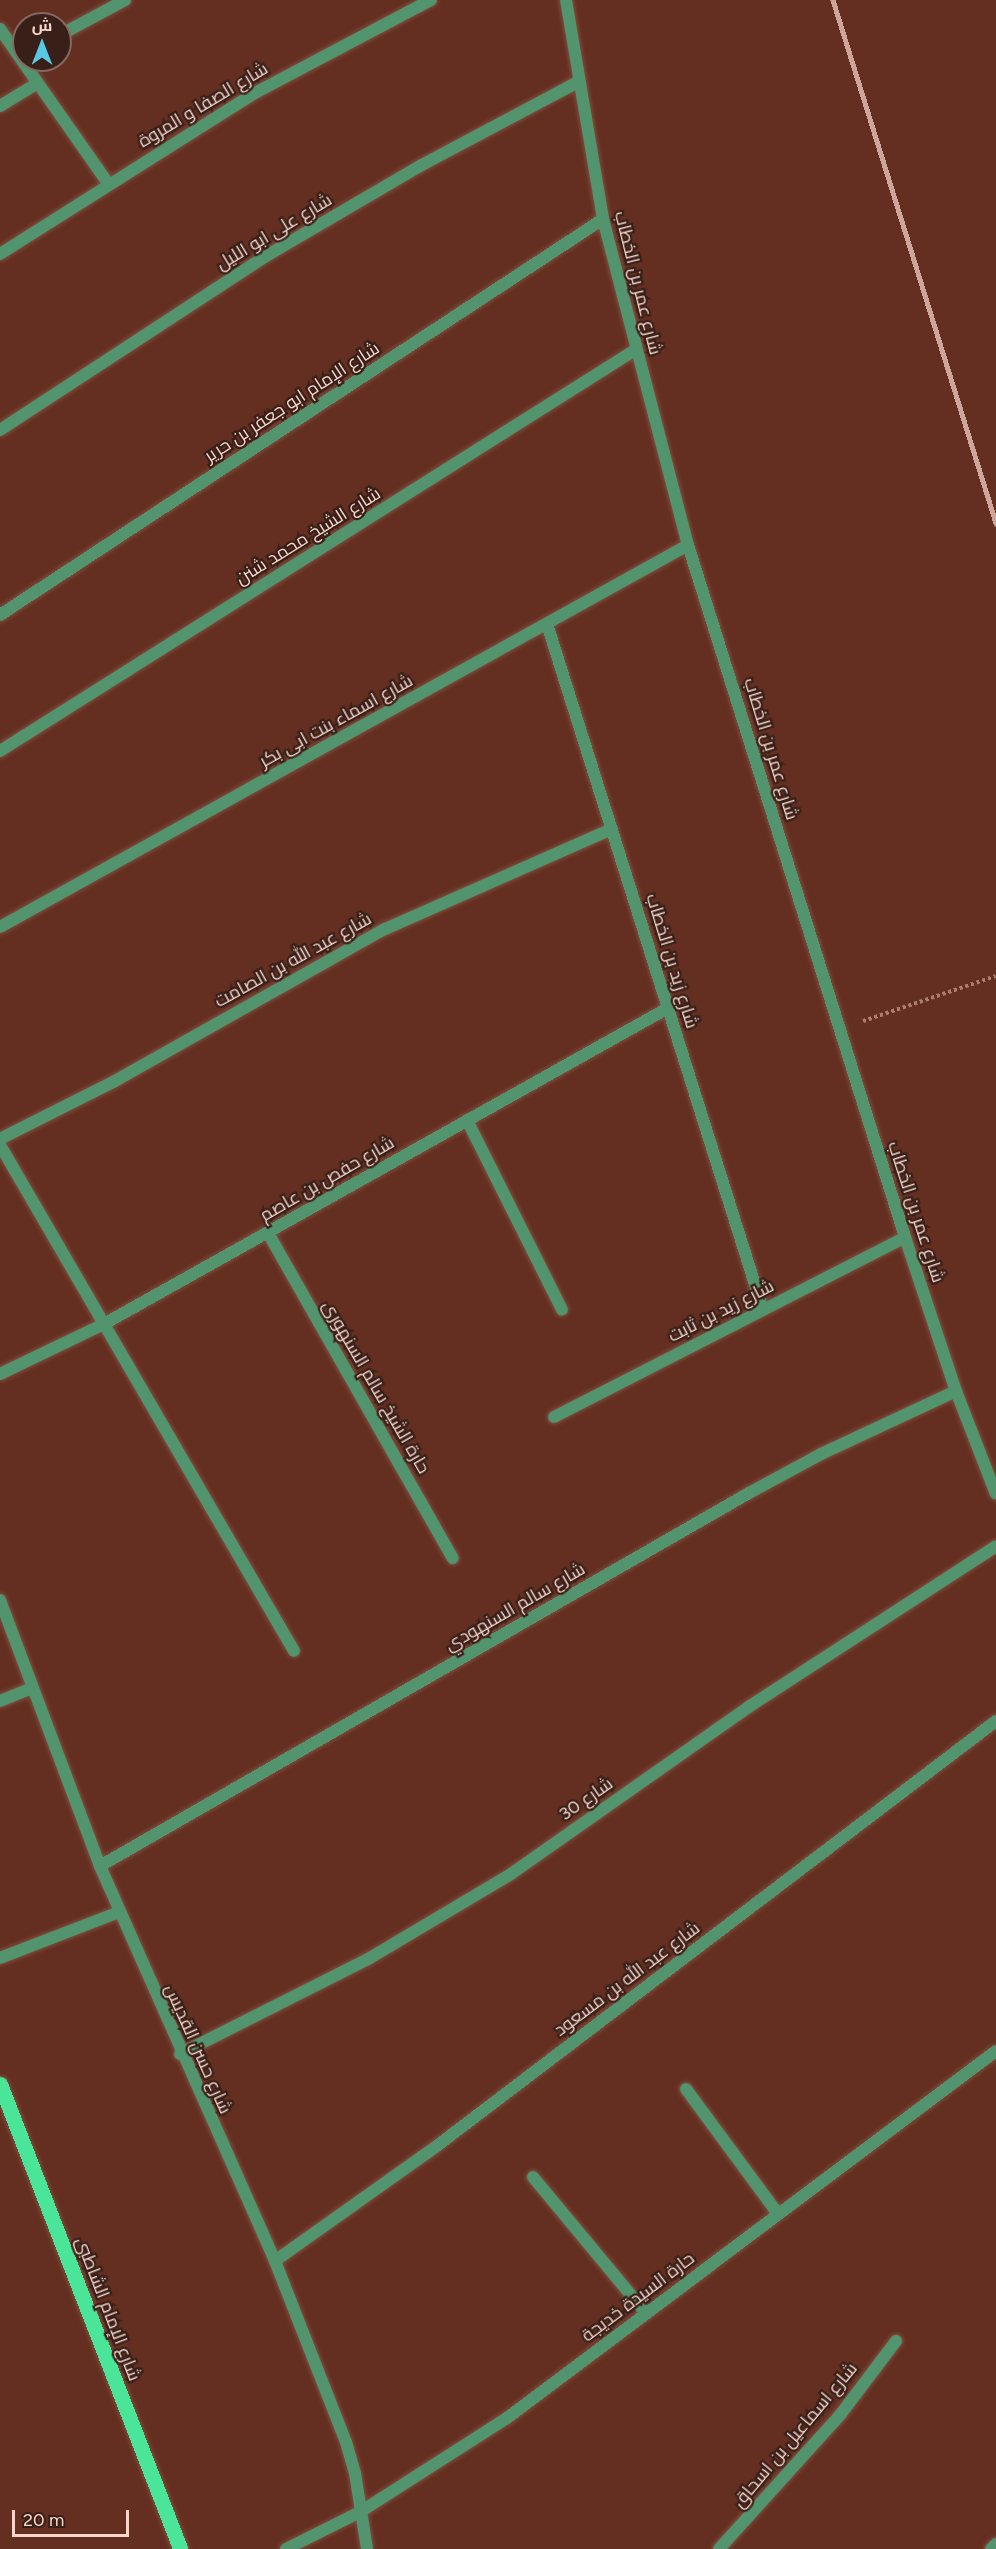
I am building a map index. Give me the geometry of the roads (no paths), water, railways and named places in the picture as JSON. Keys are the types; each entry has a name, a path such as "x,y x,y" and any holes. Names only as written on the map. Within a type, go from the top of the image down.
{"main road":[{"name":"شارع الإمام الشاطبى","path":"0,2084 180,2549"}],"street":[{"path":"72,29 125,0"},
{"name":"شارع الصفا و المروة","path":"0,254 108,183 255,93 431,0"},
{"name":"شارع عمر بن الخطاب","path":"566,0 578,82 603,219 635,350 688,545 904,1237 956,1391 996,1494"},
{"path":"0,29 12,43"},
{"path":"32,72 108,183"},
{"name":"شارع على ابو الليل","path":"0,430 266,256 420,166 578,82"},
{"path":"0,106 38,83"},
{"name":"شارع الإمام ابو جعفر بن حرير","path":"0,615 603,219"},
{"name":"شارع الشيخ محمد شنن","path":"0,751 635,350"},
{"name":"شارع اسماء بنت ابى بكر","path":"0,927 688,545"},
{"name":"شارع زيد بن الخطاب","path":"547,624 763,1310"},
{"name":"شارع عبد الله بن الصامت","path":"0,1139 113,1082 385,928 612,829"},
{"name":"شارع حفص بن عاصم","path":"0,1374 104,1324 668,1008"},
{"path":"467,1120 562,1310"},
{"path":"0,1145 294,1650"},
{"name":"حارة الشيخ سالم السنهورى","path":"268,1233 453,1558"},
{"name":"شارع زيد بن ثابت","path":"554,1417 904,1237"},
{"name":"شارع سالم السنهودي","path":"99,1866 749,1493 821,1454 956,1391"},
{"name":"شارع 30","path":"180,2054 368,1959 511,1874 750,1706 996,1546"},
{"name":"شارع حسن القديس","path":"0,1600 99,1866 180,2054 275,2261 346,2442 355,2473 367,2549"},
{"path":"0,1701 33,1688"},
{"name":"شارع عبد الله بن مسعود","path":"275,2261 438,2145 996,1720"},
{"path":"0,1958 119,1912"},
{"name":"حارة السيدة خديجة","path":"286,2549 360,2512 507,2418 996,2051"},
{"path":"686,2089 778,2214"},
{"path":"533,2176 646,2313"},
{"name":"شارع اسماعيل بن اسحاق","path":"719,2549 840,2415 896,2341"},
{"path":"991,2549 996,2544"}],"railway":[{"path":"833,0 996,523"}]}
